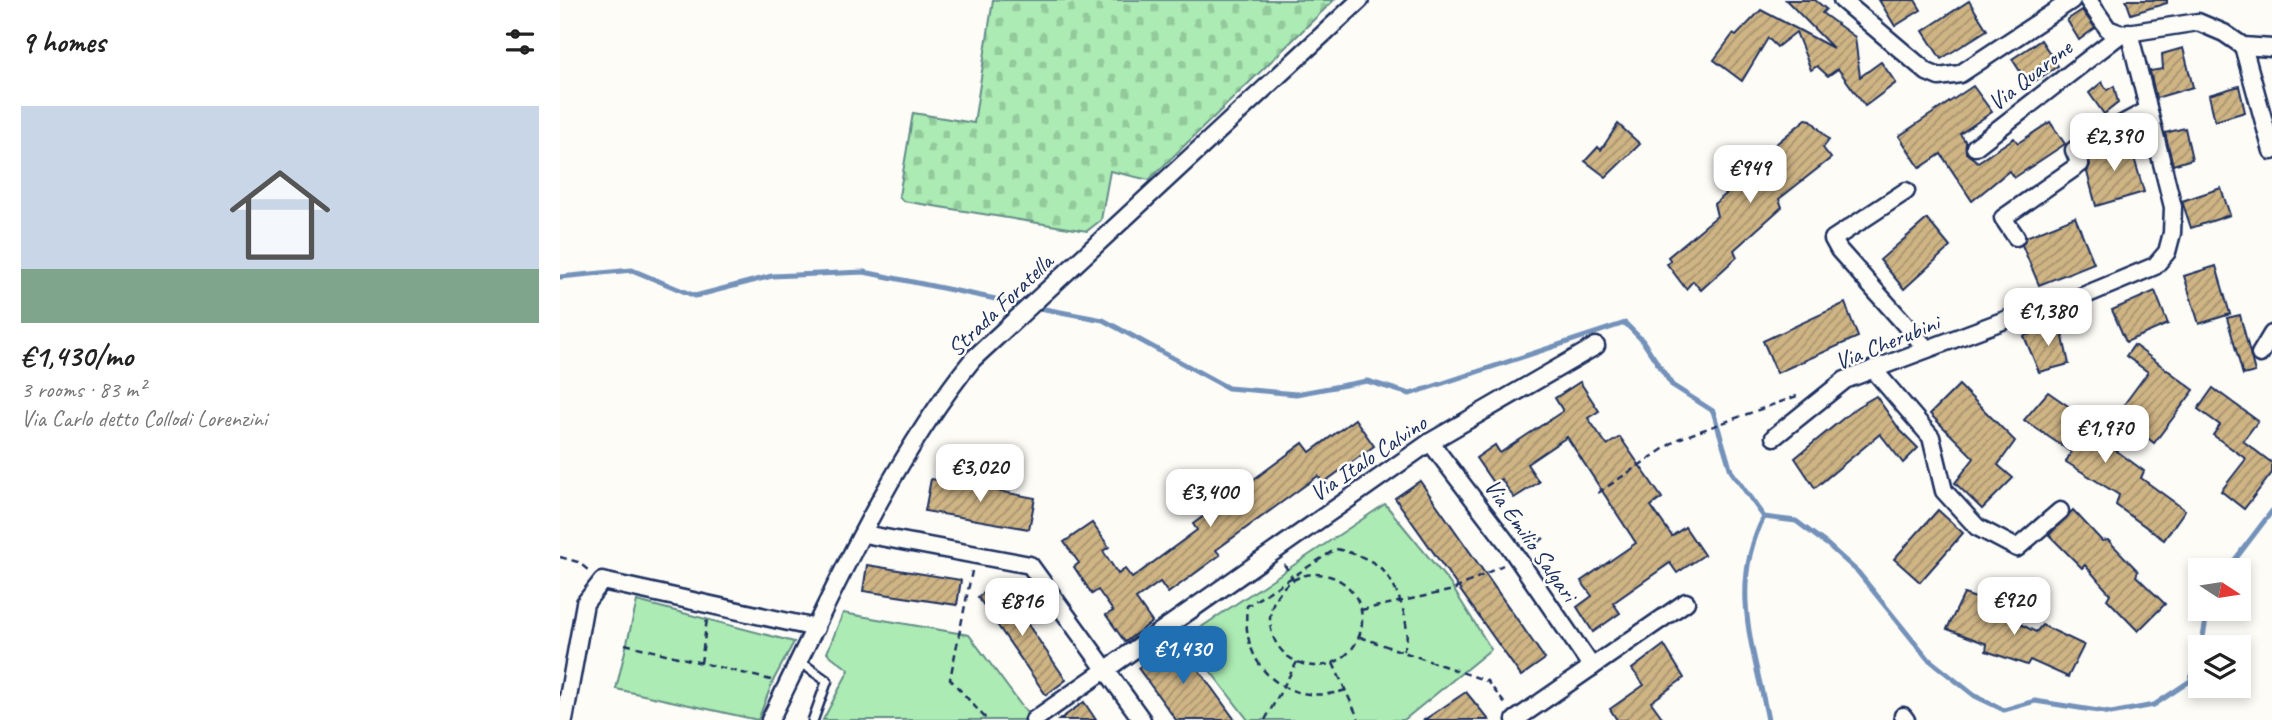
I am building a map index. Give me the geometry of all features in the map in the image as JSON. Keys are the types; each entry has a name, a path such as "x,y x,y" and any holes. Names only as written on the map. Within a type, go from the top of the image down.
{"street":[{"name":"Strada Foratella","path":"770,720 909,449 946,392 973,359 1360,0"},
{"path":"1851,2 1927,72 1949,78 1960,74 2072,0"},
{"path":"2088,0 2108,29 2125,33"},
{"name":"Via Quarone","path":"1975,146 2125,33 2197,22 2217,29 2242,46 2272,48"},
{"name":"Via Cherubini","path":"1774,437 1845,380 2021,314 2054,308 2155,266 2167,252 2172,233 2173,206 2125,33"},
{"path":"2242,46 2272,151"},
{"path":"2016,237 2003,218 2080,164 2074,150 2148,110"},
{"path":"1906,191 1833,239 1839,250 1927,349"},
{"path":"2260,354 2272,334"},
{"name":"Via Italo Calvino","path":"1034,720 1430,442 1596,346"},
{"path":"1873,369 1931,438 1944,491 1977,527 2017,548 2060,511"},
{"name":"Via Emilio Salgari","path":"1430,442 1517,557 1592,667"},
{"path":"864,534 1030,565 1142,720"},
{"path":"564,720 585,603 602,581 816,628"},
{"path":"1516,720 1686,603"}],"lane":[{"path":"799,661 827,681 813,720"}],"path":[{"path":"1598,493 1678,439 1728,421"},
{"path":"1362,610 1453,590 1517,557 1544,538"},
{"path":"1346,690 1323,697 1304,694 1284,686 1263,672 1244,631 1247,607 1336,549 1355,554 1379,566 1399,602 1407,621 1408,644 1404,652"},
{"path":"975,555 950,679 987,720"},
{"path":"560,557 578,562 602,581"},
{"path":"1314,573 1335,577 1352,591 1362,610 1359,636 1347,654 1333,663 1318,667 1297,662 1276,645 1270,630 1273,600 1293,579 1314,573"},
{"path":"701,663 709,606"},
{"path":"1359,636 1487,681 1516,720"},
{"path":"625,644 788,684"},
{"path":"1265,720 1297,662"},
{"path":"1333,663 1359,720"}],"green space":[{"path":"993,0 1334,0 1149,180 1110,171 1101,220 1087,231 903,201 899,196 913,113 974,123"},
{"path":"1385,504 1449,582 1491,649 1404,720 1248,720 1185,638"},
{"path":"637,601 794,642 773,681 758,720 616,689"},
{"path":"843,613 969,635 1032,720 823,720 849,670 827,653"}],"building":[{"path":"1786,0 1815,0 1826,9 1822,13 1855,37 1860,77 1881,62 1896,83 1865,106 1838,69 1828,76 1817,66 1811,70 1796,32 1777,47 1768,38 1742,81 1714,60 1733,34 1736,36 1761,10 1833,48"},
{"path":"1879,0 1915,0 1921,10 1895,26"},
{"path":"2126,0 2167,0 2167,3 2131,14"},
{"path":"1969,1 1987,30 1941,59 1923,31"},
{"path":"2082,10 2095,28 2079,40 2067,20"},
{"path":"2041,40 2058,66 2029,85 2012,59"},
{"path":"2183,48 2193,87 2156,98 2150,71 2163,69 2162,54"},
{"path":"2102,82 2107,90 2114,86 2118,103 2104,114 2089,93"},
{"path":"1973,86 1992,112 1960,134 1966,142 1966,153 1978,162 2014,138 2018,143 2050,122 2065,144 2014,178 2009,171 1972,201 1941,154 1920,168 1899,136"},
{"path":"2239,86 2245,112 2215,121 2209,95"},
{"path":"1806,119 1811,120 1829,140 1823,148 1831,158 1779,199 1782,207 1734,250 1737,257 1701,290 1693,281 1686,289 1667,264 1671,261 1668,257 1717,216 1714,204 1756,170 1757,160"},
{"path":"1618,124 1640,144 1606,177 1585,161 1598,147 1601,150"},
{"path":"2185,128 2192,159 2173,165 2165,133"},
{"path":"2128,137 2144,192 2096,206 2087,172 2090,165 2087,155"},
{"path":"2221,188 2230,215 2191,228 2182,201"},
{"path":"2075,217 2094,263 2039,285 2022,245 2026,237"},
{"path":"1927,219 1950,247 1904,289 1880,260"},
{"path":"2216,266 2230,314 2199,324 2184,276"},
{"path":"2155,291 2168,324 2126,342 2112,310"},
{"path":"1845,303 1858,337 1777,373 1763,341"},
{"path":"2240,315 2255,372 2243,375 2227,318"},
{"path":"2060,324 2069,364 2039,372 2024,336"},
{"path":"2134,345 2194,390 2154,443 2117,414 2148,372 2126,356"},
{"path":"1580,382 1599,411 1588,418 1607,445 1620,437 1662,498 1651,506 1672,536 1685,527 1704,555 1677,573 1670,563 1613,603 1620,613 1593,632 1577,607 1592,596 1581,581 1636,543 1567,437 1527,464 1539,482 1514,498 1501,479 1494,484 1476,458 1495,445 1500,453 1563,411 1555,398"},
{"path":"1959,385 2015,441 1998,465 2013,478 1982,509 1955,483 1974,458 1930,414"},
{"path":"2213,388 2258,421 2243,441 2272,463 2272,473 2244,509 2221,491 2246,459 2213,435 2220,425 2198,409"},
{"path":"2048,392 2097,426 2095,435 2144,471 2141,478 2185,510 2164,540 2116,505 2119,495 2066,462 2071,452 2024,420"},
{"path":"1876,396 1900,430 1918,448 1903,463 1880,434 1815,488 1795,458 1857,407"},
{"path":"1355,419 1374,446 1323,483 1318,476 1216,550 1220,555 1168,593 1160,582 1136,599 1152,622 1125,642 1106,615 1113,611 1098,590 1092,594 1074,567 1079,563 1064,542 1092,523 1109,547 1103,551 1118,574 1125,569 1132,578 1197,530 1193,524 1303,443 1310,452"},
{"path":"931,479 1035,498 1029,529 925,511"},
{"path":"1420,481 1545,659 1521,676 1395,498"},
{"path":"1938,510 1963,533 1920,582 1894,559"},
{"path":"2073,510 2102,541 2108,540 2138,571 2136,576 2165,604 2138,631 2107,599 2110,594 2085,565 2082,568 2049,535"},
{"path":"867,565 961,580 957,605 863,591"},
{"path":"999,582 1066,680 1046,695 978,597"},
{"path":"1964,594 2005,608 2004,616 2036,632 2042,625 2084,645 2068,677 2030,660 2027,665 1986,651 1987,644 1947,629"},
{"path":"1177,640 1235,720 1176,720 1138,668"},
{"path":"1664,645 1684,678 1651,702 1664,720 1617,720 1610,709 1644,685 1632,669"},
{"path":"1466,692 1489,720 1424,720"},
{"path":"1084,702 1096,720 1059,720"}],"waterway":[{"path":"560,277 632,270 695,296 772,276 864,272 1025,305"},
{"path":"1034,307 1103,320 1228,388 1296,394 1367,381 1410,394 1625,323 1642,340 1672,385 1713,411 1731,471 1764,517"},
{"path":"2236,558 2272,511"},
{"path":"1768,720 1751,643 1746,593 1747,568 1753,543 1764,517 1796,521 1828,545 1858,572 1927,658 1975,696 2004,710 2035,701 2111,713 2154,705 2188,682"},
{"path":"2203,635 2206,621"}]}
